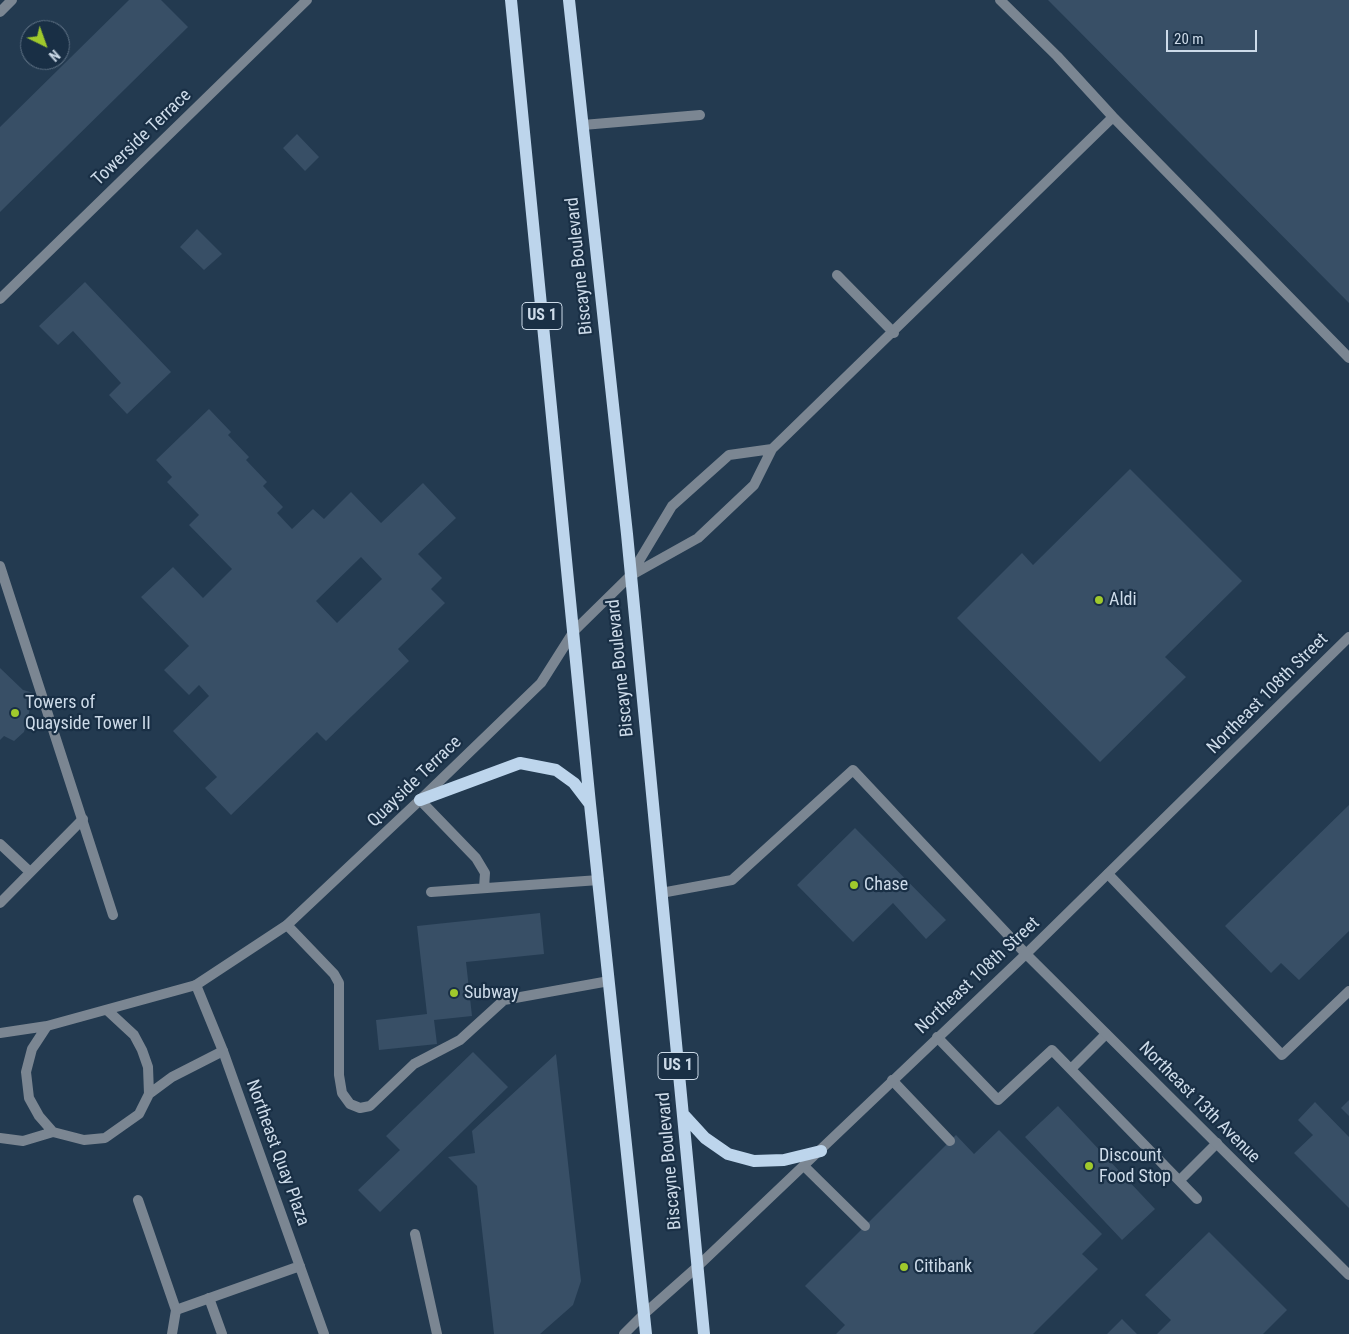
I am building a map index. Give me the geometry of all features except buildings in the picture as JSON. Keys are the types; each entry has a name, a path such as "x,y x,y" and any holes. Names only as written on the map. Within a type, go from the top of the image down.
{"main road":[{"name":"US 1","path":"511,0 590,804 646,1334"},
{"name":"Biscayne Boulevard","path":"569,0 630,576 704,1334"},
{"path":"420,800 520,763 556,770 574,784 590,804"},
{"path":"683,1114 705,1138 728,1154 754,1161 784,1160 821,1150"}],"street":[{"path":"0,12 12,0"},
{"name":"Towerside Terrace","path":"0,299 307,0"},
{"path":"1000,0 1057,56 1113,117 1349,358"},
{"path":"583,125 700,115"},
{"path":"630,576 698,538 754,485 772,449 1113,117"},
{"path":"837,275 894,332"},
{"path":"630,576 672,506 729,455 772,449"},
{"path":"0,566 113,915"},
{"name":"Quayside Terrace","path":"107,1010 196,985 287,925 541,684 574,632 630,576"},
{"name":"Northeast 108th Street","path":"624,1334 821,1150 892,1080 1026,954 1349,637"},
{"name":"Northeast 13th Avenue","path":"661,893 732,880 853,770 1026,954 1349,1275"},
{"path":"420,800 476,858 485,873 484,888"},
{"path":"0,903 83,819"},
{"path":"0,844 30,872"},
{"path":"1108,874 1282,1055 1349,990"},
{"path":"431,892 599,880"},
{"path":"287,925 334,974 339,983 342,1093 350,1104 360,1108 370,1106 414,1064 460,1040 504,1000 609,981"},
{"name":"Northeast Quay Plaza","path":"196,985 224,1051 324,1334"},
{"path":"0,1033 47,1026 107,1010 134,1036 142,1050 148,1067 149,1094"},
{"path":"47,1026 32,1049 26,1072 29,1098 39,1116 54,1132"},
{"path":"1071,1069 1106,1034"},
{"path":"937,1037 998,1100 1052,1050 1197,1199"},
{"path":"0,1138 23,1141 54,1132 84,1140 105,1138 139,1114 149,1094 172,1077 224,1051"},
{"path":"892,1080 950,1141"},
{"path":"1180,1180 1217,1143"},
{"path":"804,1166 865,1226"},
{"path":"138,1200 176,1310 172,1334"},
{"path":"416,1234 437,1334"},
{"path":"176,1310 300,1266"},
{"path":"209,1298 222,1334"}],"place":[{"name":"Aldi","path":"1099,600"},
{"name":"Towers of Quayside Tower II","path":"15,713"},
{"name":"Chase","path":"854,885"},
{"name":"Subway","path":"454,993"},
{"name":"Discount Food Stop","path":"1089,1166"},
{"name":"Citibank","path":"904,1267"}]}
